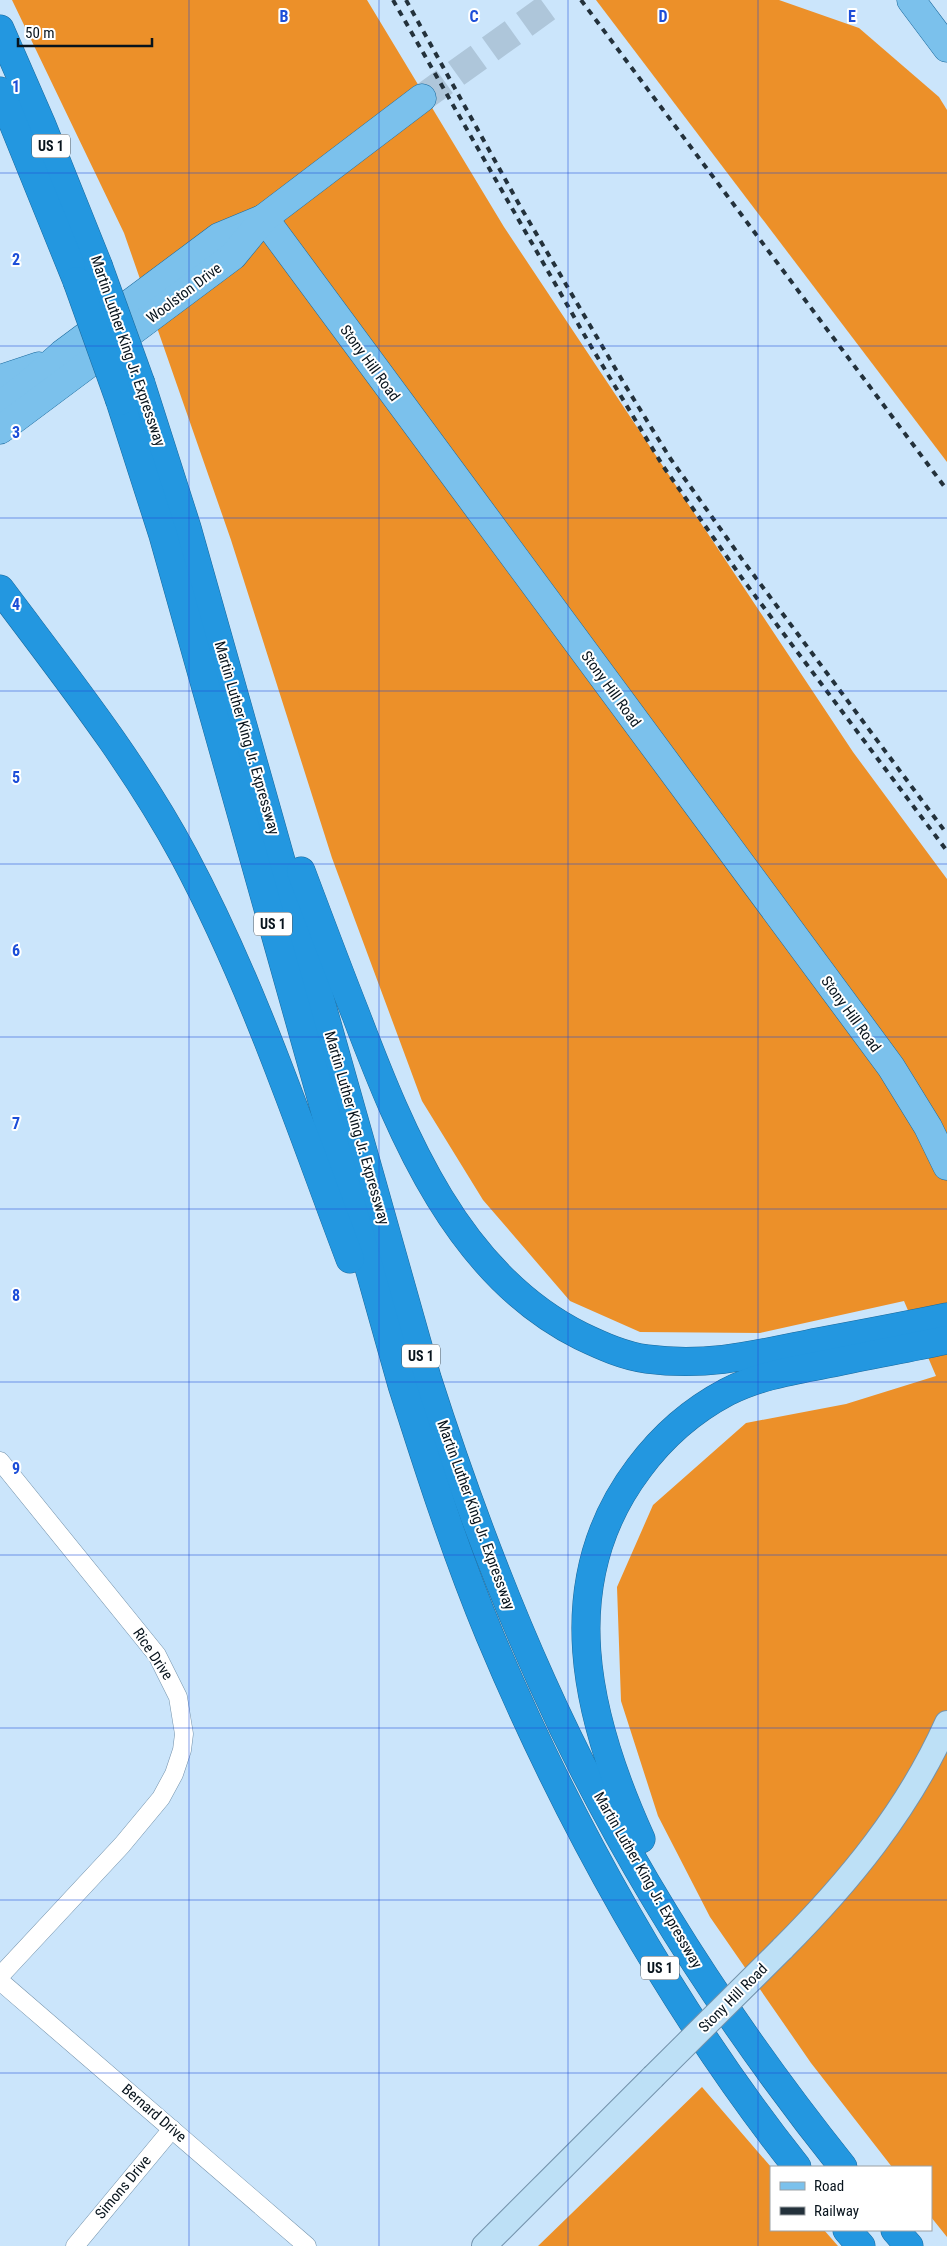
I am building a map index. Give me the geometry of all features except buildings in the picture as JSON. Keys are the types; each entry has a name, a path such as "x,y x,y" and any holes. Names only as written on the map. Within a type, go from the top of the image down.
{"highway":[{"name":"Martin Luther King Jr. Expressway","path":"0,29 42,123 98,265 141,384 187,528 427,1378 468,1502 516,1624 570,1742 633,1859 700,1970 774,2077 842,2166"},
{"name":"Martin Luther King Jr. Expressway","path":"0,91 77,281 120,401 163,535 400,1376 452,1538 489,1635 574,1816 639,1933 672,1988 746,2098 796,2166"},
{"path":"0,589 122,754 163,819 203,894 263,1028 422,1449"},
{"path":"237,703 378,1074 403,1133 432,1183 467,1237 490,1266 528,1303 573,1332 619,1352 644,1359 692,1362 739,1358 947,1317"},
{"path":"700,1970 626,1808 614,1778 596,1714 586,1659 586,1604 592,1568 605,1526 617,1501 651,1452 689,1418 727,1392 778,1373 947,1340"},
{"path":"848,2231 861,2246"},
{"path":"896,2231 909,2246"}],"main road":[{"path":"911,0 947,48"},
{"name":"Woolston Drive","path":"0,430 233,256 264,218 422,98"},
{"name":"Woolston Drive","path":"0,405 26,386 62,354 219,237 264,218"},
{"name":"Stony Hill Road","path":"264,218 891,1067 928,1127 947,1166"},
{"name":"Woolston Drive","path":"0,379 20,374 62,354"}],"street":[{"name":"Rice Drive","path":"0,1461 157,1655 178,1697 184,1734 182,1750 174,1774 161,1798 122,1846 0,1976"},
{"name":"Stony Hill Road","path":"484,2246 835,1895 880,1838 922,1774 947,1723"},
{"name":"Bernard Drive","path":"0,1980 307,2246"},
{"name":"Simons Drive","path":"75,2246 172,2128"}],"shaded area":[{"path":"12,0 367,0 504,227 853,752 947,879 947,2237 932,2218 932,2166 891,2166 811,2063 710,1917 658,1816 621,1701 617,1587 653,1505 746,1423 846,1404 936,1376 904,1301 760,1333 640,1332 570,1301 483,1200 422,1101 332,858 231,540 124,233"},
{"path":"596,0 779,0 859,28 939,97 947,110 947,462"},
{"path":"702,2087 770,2166 770,2231 825,2231 838,2246 538,2246"}],"tunnel":[{"path":"422,98 558,0"}],"railway":[{"path":"393,0 589,343 663,466 744,581 947,851"},
{"path":"406,0 520,206 670,458 744,562 947,834"},
{"path":"581,0 947,490"}]}
